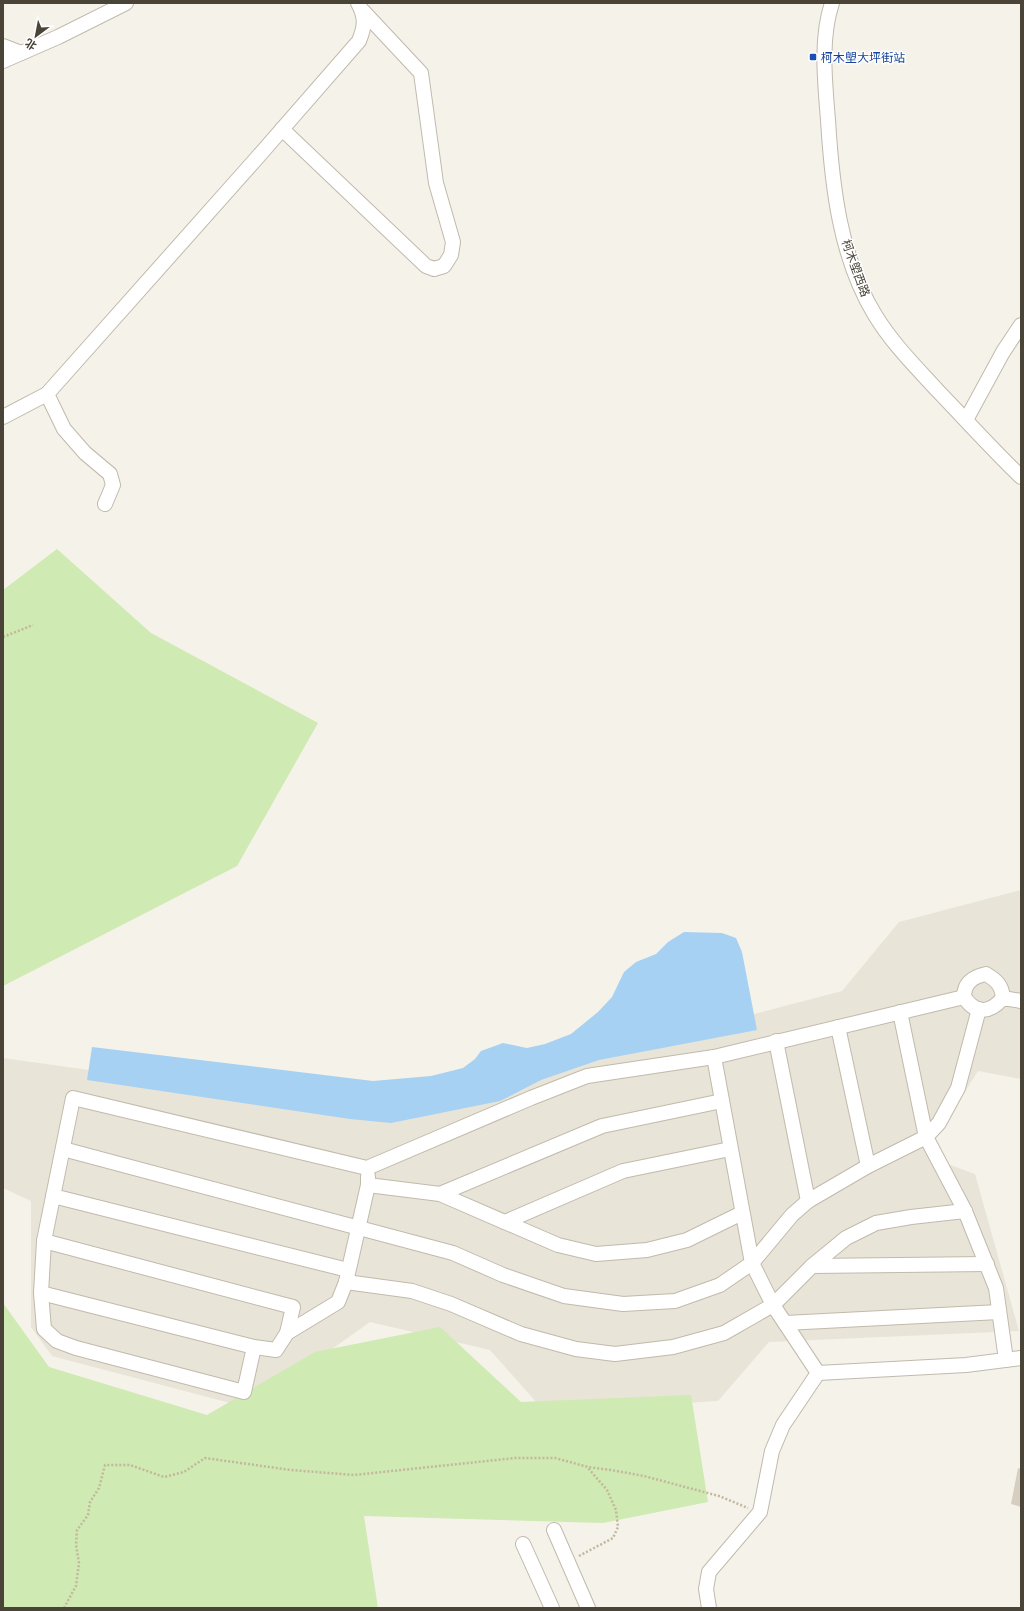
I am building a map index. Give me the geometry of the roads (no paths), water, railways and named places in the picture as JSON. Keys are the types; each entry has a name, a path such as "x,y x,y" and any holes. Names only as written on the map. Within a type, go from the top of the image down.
{"street":[{"path":"3,61 58,37 126,3"},
{"name":"柯木塱西路","path":"832,3 827,26 825,58 827,115 834,190 848,250 864,295 874,315 902,351 1021,477"},
{"path":"3,417 47,394 359,41 365,26 361,7"},
{"path":"282,129 426,266 434,270 444,266 451,255 453,242 436,183 421,73 361,7"},
{"path":"3,46 22,53"},
{"path":"966,420 1003,352 1021,325"},
{"path":"47,394 64,429 85,453 110,474 113,484 105,504"},
{"path":"986,974 994,979 1002,988 1003,998 995,1007 985,1010 973,1008 964,997 964,988 975,976 986,974"},
{"path":"254,1347 244,1392 76,1348 57,1341 44,1329 41,1293 44,1240 73,1098 367,1168 531,1098 587,1076 714,1057 838,1026 964,997"},
{"path":"1003,998 1021,1001"},
{"path":"63,1149 453,1254 503,1275 564,1296 623,1304 675,1301 720,1284 752,1263 792,1215 808,1201 868,1166 926,1137 939,1123 958,1088 979,1009"},
{"path":"900,1012 926,1137 965,1211 996,1288 1006,1360"},
{"path":"838,1026 868,1166"},
{"path":"776,1041 808,1201"},
{"path":"714,1057 752,1263 773,1306 818,1373"},
{"path":"440,1194 602,1126 722,1102"},
{"path":"505,1222 622,1171 730,1149"},
{"path":"287,1333 338,1302 347,1276 368,1185 367,1168"},
{"path":"368,1185 440,1194 558,1245 596,1254 647,1250 687,1240 742,1213"},
{"path":"53,1196 347,1276 412,1292 451,1304 521,1334 576,1349 615,1354 673,1347 724,1333 773,1306 812,1266 846,1238 876,1223 910,1217 965,1211"},
{"path":"41,1293 254,1347 276,1350 287,1333 293,1307 44,1240"},
{"path":"812,1266 987,1264"},
{"path":"785,1323 999,1312"},
{"path":"818,1373 966,1365 1021,1358"},
{"path":"709,1608 706,1589 709,1572 760,1512 772,1451 784,1425 818,1373"},
{"path":"554,1530 588,1608"},
{"path":"523,1544 552,1608"}],"water":[{"path":"684,932 722,933 736,938 742,952 757,1030 599,1060 541,1080 500,1101 391,1123 350,1119 87,1080 92,1047 373,1081 431,1076 463,1068 475,1059 481,1051 503,1043 527,1048 545,1044 571,1034 598,1012 612,997 624,972 636,962 656,954 668,942"}],"place":[{"name":"柯木塱大坪街站","path":"813,57"}]}
